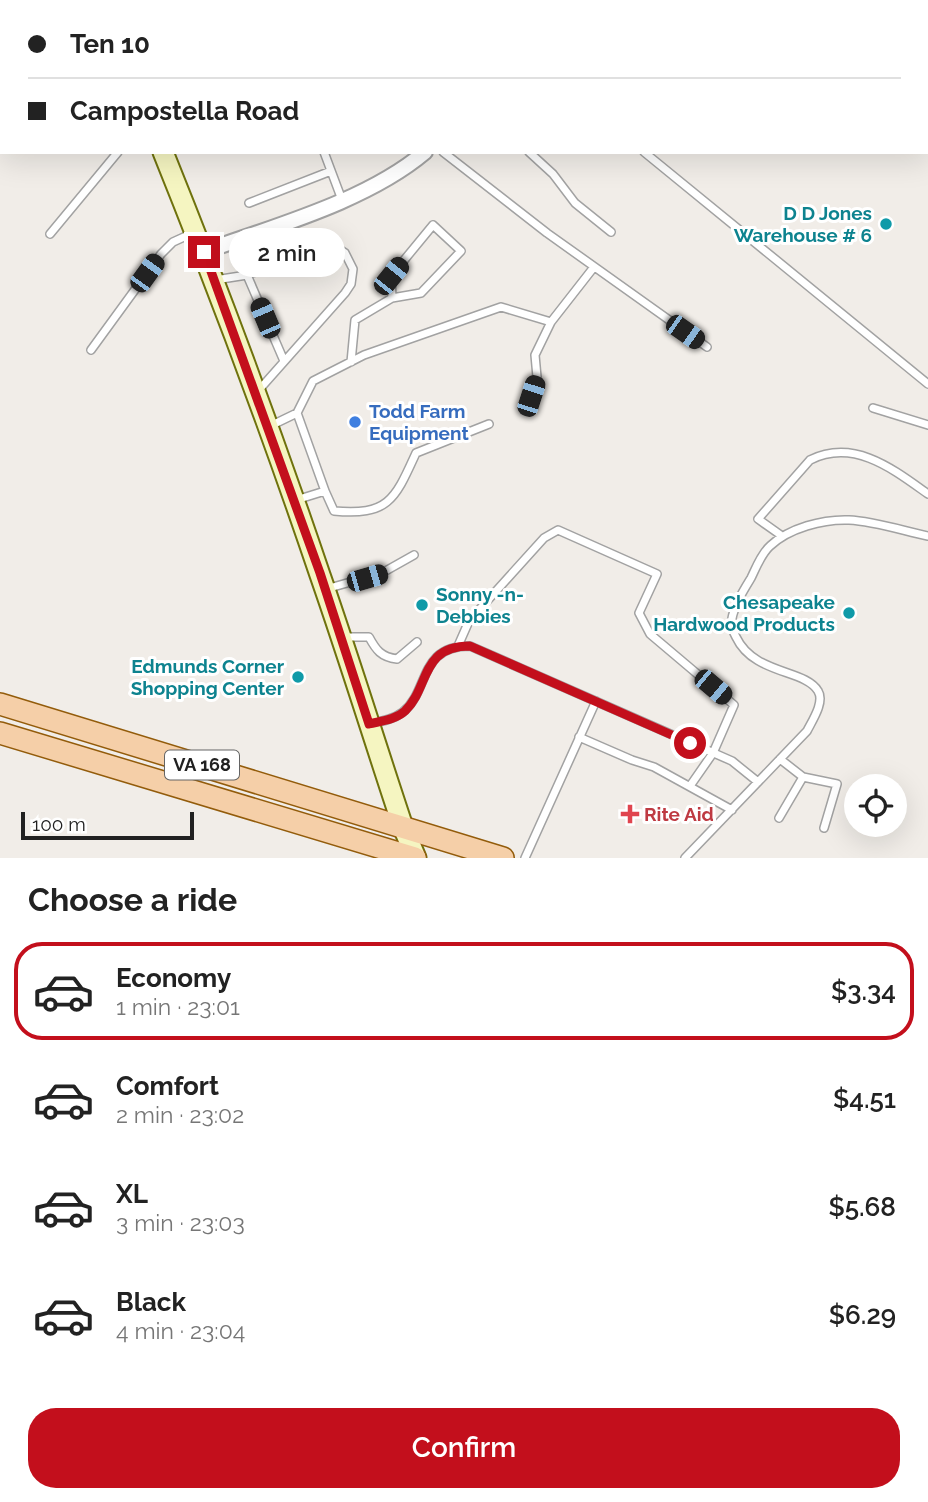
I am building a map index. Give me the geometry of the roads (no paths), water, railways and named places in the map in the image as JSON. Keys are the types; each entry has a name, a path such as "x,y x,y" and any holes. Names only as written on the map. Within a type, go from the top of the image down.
{"main road":[{"path":"164,154 204,252 268,427 325,589 403,827 416,858"},
{"name":"VA 168","path":"0,704 503,858"},
{"name":"VA 168","path":"0,733 416,858"}],"street":[{"path":"204,252 342,200 405,169 423,154"}],"lane":[{"path":"50,234 116,154"},
{"path":"325,154 342,200"},
{"path":"446,154 594,267 707,347"},
{"path":"531,154 553,174 575,203 611,232"},
{"path":"646,154 928,384"},
{"path":"249,203 331,171"},
{"path":"351,362 355,320 392,298 421,293 461,251 433,225 391,276 392,298"},
{"path":"91,350 161,254 173,242 195,232"},
{"path":"214,280 247,275 321,246 336,247 345,253 354,269 351,284 345,293 255,394"},
{"path":"531,396 537,377 535,355 551,322 594,267"},
{"path":"247,275 284,361"},
{"path":"268,427 297,413 313,382 351,362 501,307 551,322"},
{"path":"873,408 928,425"},
{"path":"297,413 334,511 356,513 384,505 398,492 416,453 489,424"},
{"path":"782,536 758,519 810,460 821,455 837,452 882,462 905,475 928,494"},
{"path":"294,501 325,491"},
{"path":"685,858 807,730 820,699 818,690 808,682 757,662 741,648 731,628 739,598 767,548 782,536 815,524 849,520 928,536"},
{"path":"458,646 468,621 544,538 558,530 657,574 639,612 650,634 734,705 713,753 690,786"},
{"path":"325,589 382,573 414,555"},
{"path":"341,637 369,637 385,657 397,659 417,642"},
{"path":"369,724 395,718 406,710 429,666 441,655 458,646 470,646 732,761 758,782"},
{"path":"525,858 596,701"},
{"path":"579,737 632,760 654,766 732,810"},
{"path":"780,759 803,776 836,784 824,828"},
{"path":"779,818 803,776"}],"place":[{"name":"D D Jones Warehouse # 6","path":"886,224"},
{"name":"Todd Farm Equipment","path":"355,422"},
{"name":"Sonny -n- Debbies","path":"422,605"},
{"name":"Chesapeake Hardwood Products","path":"849,613"},
{"name":"Edmunds Corner Shopping Center","path":"298,677"},
{"name":"Rite Aid","path":"630,814"}]}
